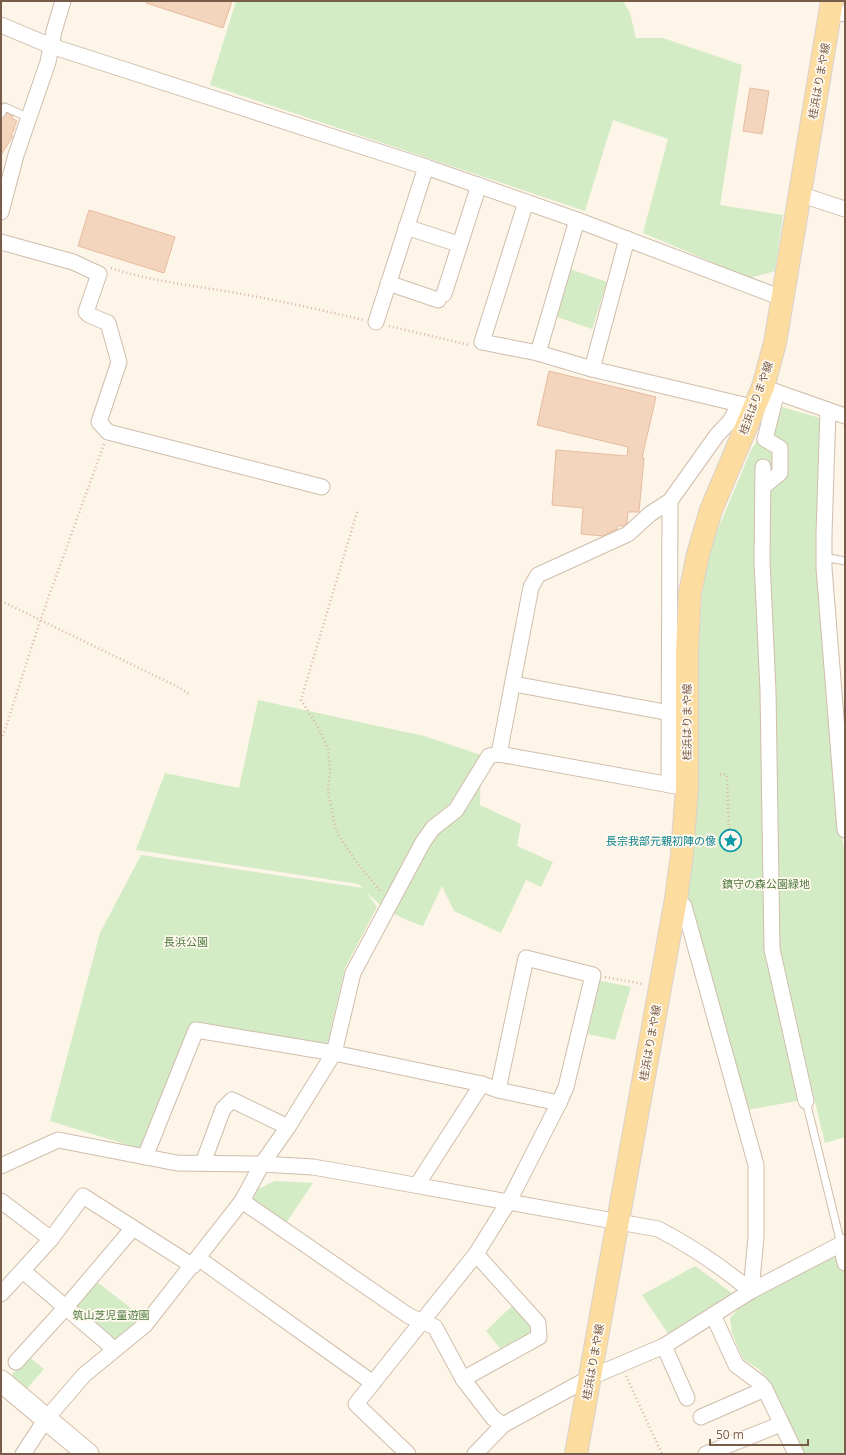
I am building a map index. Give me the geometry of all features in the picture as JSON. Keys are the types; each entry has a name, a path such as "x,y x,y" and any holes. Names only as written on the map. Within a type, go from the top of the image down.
{"main road":[{"name":"桂浜はりまや線","path":"576,1454 676,900 682,854 678,786 690,593 698,554 711,510 747,406 770,390 782,298 799,194 836,9"}],"street":[{"path":"1,212 16,155 48,62 63,1"},
{"path":"1,25 51,46 479,185 577,220 782,298"},
{"path":"376,322 426,167"},
{"path":"388,283 441,297 479,185"},
{"path":"799,194 845,209"},
{"path":"526,202 482,342 538,353 592,369 747,406"},
{"path":"538,353 577,220"},
{"path":"406,227 455,243"},
{"path":"592,369 627,239"},
{"path":"1,242 73,262 99,274 86,308 89,315 108,323 119,362 99,422 108,432 322,487"},
{"path":"763,487 780,473 780,448 765,439 770,390 845,416"},
{"path":"499,754 514,684 531,587 538,575 628,534 650,514 670,501 717,435 747,406"},
{"path":"828,410 824,557 841,733 845,830"},
{"path":"763,466 762,561 768,691 772,949 806,1101"},
{"path":"23,1454 46,1419 84,1374 145,1325 196,1262 242,1201 262,1164 288,1127 334,1053 354,973 423,842 433,828 456,810 490,756 499,754 678,786 670,713 670,501"},
{"path":"514,684 670,713"},
{"path":"676,900 684,906 756,1166 756,1237 751,1291"},
{"path":"408,1454 356,1404 476,1254 509,1201 560,1104 566,1087 592,975 526,958 498,1090"},
{"path":"145,1157 196,1030 334,1053 482,1084 498,1090 560,1104"},
{"path":"417,1185 482,1084"},
{"path":"203,1163 223,1109 232,1100 288,1127"},
{"path":"1,1166 58,1140 177,1163 262,1164 313,1167 658,1228 726,1270 751,1291"},
{"path":"1,1294 51,1239 83,1196 133,1228 196,1262 373,1383"},
{"path":"1,1201 51,1239"},
{"path":"242,1201 409,1316 435,1327 463,1379 493,1418 503,1425"},
{"path":"16,1362 66,1307 133,1228"},
{"path":"474,1454 503,1425 591,1377 664,1346 751,1291 843,1243 845,1263"},
{"path":"463,1379 539,1337 538,1323 476,1254"},
{"path":"23,1271 106,1341 114,1350"},
{"path":"713,1315 736,1365 760,1383 765,1389 796,1454"},
{"path":"664,1346 687,1398"},
{"path":"1,1381 88,1454"},
{"path":"701,1417 765,1389"},
{"path":"706,1454 781,1424"}],"lane":[{"path":"1,114 5,107 29,118"},
{"path":"824,557 845,561"},
{"path":"806,1101 843,1243"}],"path":[{"path":"108,267 128,274 189,286 243,294 376,322 475,346 482,342"},
{"path":"3,736 40,621 108,432"},
{"path":"357,512 301,700 318,727 328,748 330,769 328,791 336,831 354,859 390,903"},
{"path":"1,601 180,688 190,695"},
{"path":"720,774 728,776 729,830"},
{"path":"592,975 660,987"},
{"path":"625,1373 662,1454"}],"green space":[{"path":"236,1 623,1 630,13 636,38 663,38 742,65 720,205 783,215 775,271 750,278 643,233 668,139 613,120 585,211 210,85"},
{"path":"567,268 607,282 592,329 554,316"},
{"name":"鎮守の森公園緑地","path":"782,407 827,420 819,557 840,828 845,853 845,1137 825,1143 814,1098 747,1110 686,892 695,694 705,560 752,448"},
{"name":"長浜公園","path":"258,700 424,736 481,755 480,805 521,824 517,846 553,862 541,887 526,880 501,933 454,911 442,886 423,926 392,913 366,892 377,907 345,968 327,1046 192,1022 141,1149 50,1121 100,933 141,855 363,888 358,884 136,850 165,773 239,788"},
{"path":"597,980 631,987 615,1040 588,1034"},
{"path":"275,1181 313,1183 286,1223 253,1199 258,1189"},
{"path":"845,1251 845,1454 803,1454 772,1385 760,1370 743,1359 732,1333 730,1318 741,1306 795,1272 822,1263"},
{"path":"695,1266 736,1296 669,1335 642,1295"},
{"name":"筑山芝児童遊園","path":"97,1282 141,1316 115,1343 74,1308"},
{"path":"514,1304 533,1324 532,1333 500,1348 486,1331"},
{"path":"28,1356 44,1369 24,1392 8,1379"}],"building":[{"path":"146,1 232,1 223,28 146,3"},
{"path":"750,88 769,91 762,134 743,131"},
{"path":"7,113 13,116 12,118 17,121 11,135 13,136 1,155 1,119"},
{"path":"89,210 175,237 164,273 78,246"},
{"path":"549,371 656,397 642,458 644,458 639,512 628,512 627,523 623,526 617,526 617,529 603,536 581,534 583,508 552,505 556,450 627,456 628,447 537,425"}],"place":[{"name":"長宗我部元親初陣の像","path":"731,841"}]}
